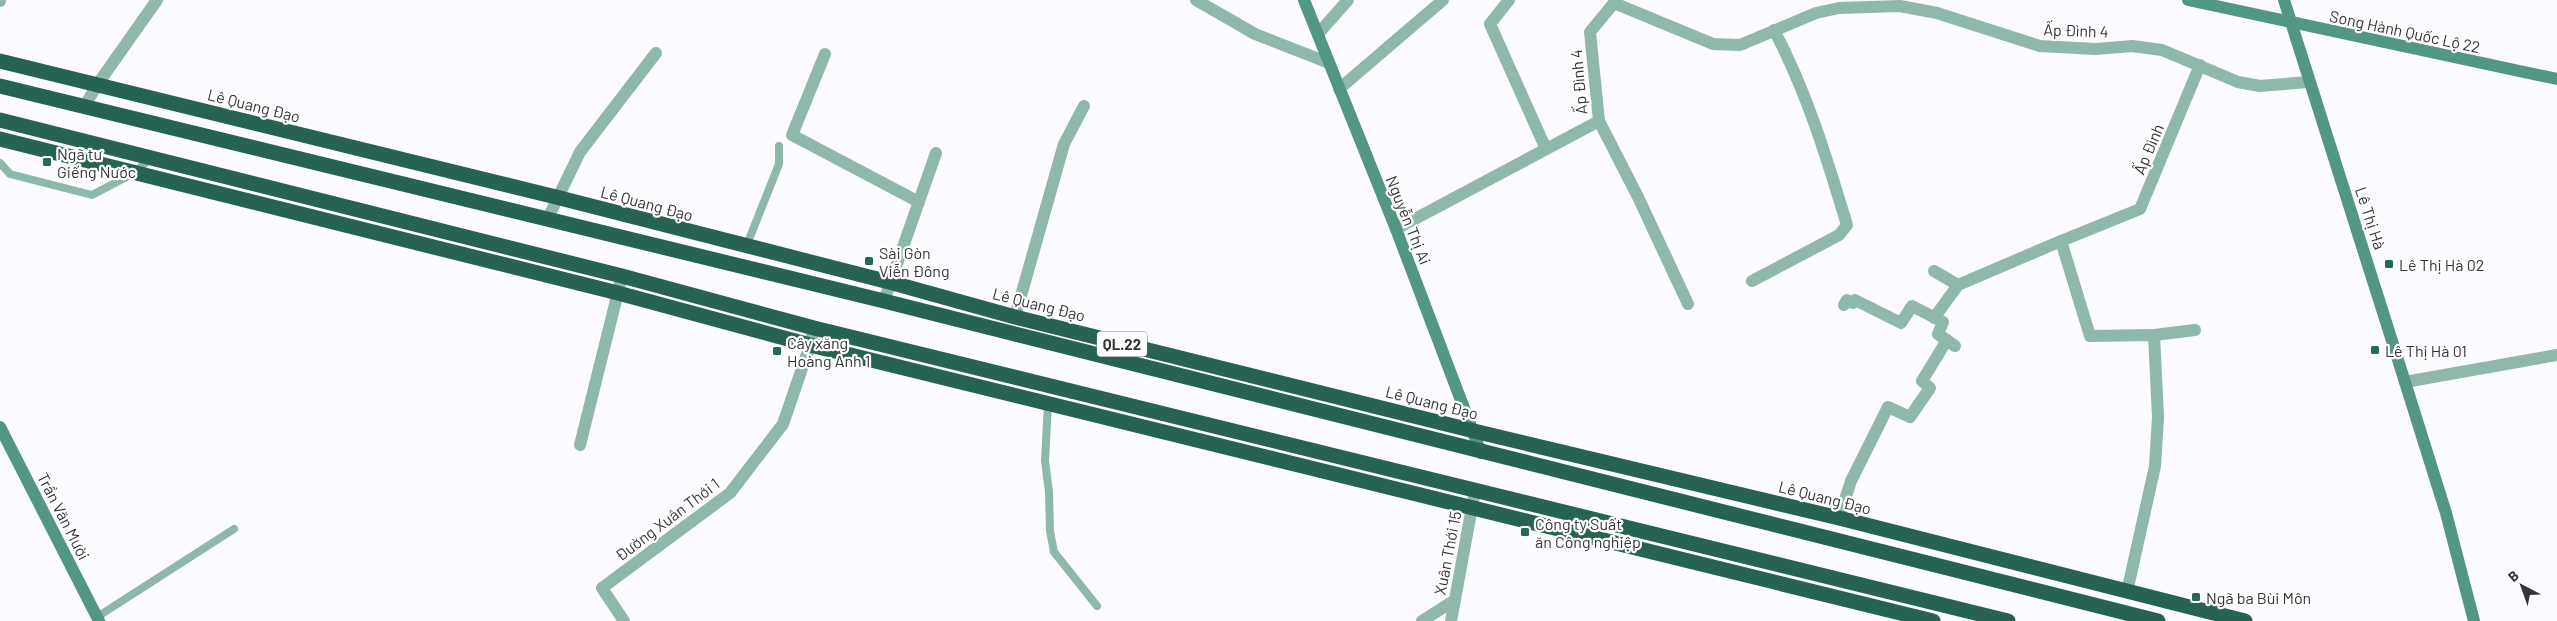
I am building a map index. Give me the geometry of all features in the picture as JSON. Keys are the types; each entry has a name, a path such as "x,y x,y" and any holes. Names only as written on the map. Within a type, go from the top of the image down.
{"highway":[{"name":"Lê Quang Đạo","path":"0,61 556,197 889,282 1015,317 1474,431 1839,518 2245,621"},
{"name":"QL.22","path":"0,86 884,301 2158,621"},
{"path":"0,120 153,156 622,276 814,328 2008,621"},
{"path":"0,139 618,293 810,345 1473,506 1933,621"}],"street":[{"path":"84,107 97,85 157,0"},
{"path":"1196,0 1255,34 1329,63"},
{"name":"Nguyễn Thị Ai","path":"1304,0 1396,229 1481,452"},
{"path":"1318,34 1348,0"},
{"path":"1339,89 1443,0"},
{"path":"1509,0 1490,24 1546,149"},
{"name":"Song Hành Quốc Lộ 22","path":"2188,0 2557,79"},
{"name":"Lê Thị Hà","path":"2284,0 2293,24 2308,82 2367,258 2446,513 2474,621"},
{"name":"Ấp Đình 4","path":"1396,229 1599,121 1590,32 1613,1 1712,44 1740,45 1816,13 1839,8 1900,6 1937,13 2040,46 2096,49 2132,46 2162,50 2238,82 2260,86 2308,82"},
{"path":"1752,281 1840,236 1847,225 1831,169 1816,128 1787,55 1774,30"},
{"path":"548,218 556,197 580,152 656,52"},
{"path":"825,54 792,135 919,202"},
{"name":"Ấp Đình","path":"1958,285 2140,209 2200,66"},
{"path":"1015,317 1064,144 1084,106"},
{"path":"1599,121 1638,196 1688,304"},
{"path":"884,301 889,282 936,153"},
{"path":"2062,240 2090,336 2154,335 2195,330"},
{"path":"1934,271 1958,285 1934,318"},
{"path":"580,445 622,276"},
{"path":"1839,518 1851,481 1888,407 1910,417 1930,388 1922,381 1951,343 1938,334 1944,322 1912,306 1901,323 1855,300 1853,303 1847,300 1844,305"},
{"name":"Đường Xuân Thới 1","path":"624,621 602,588 730,493 783,424 814,328"},
{"path":"2126,592 2155,466 2158,417 2154,335"},
{"path":"2405,382 2557,355"},
{"name":"Trần Văn Mười","path":"0,427 4,444 98,619"},
{"name":"Xuân Thới 15","path":"1451,621 1475,491"},
{"path":"1422,621 1455,600"}],"lane":[{"path":"746,247 779,164 779,146"},
{"path":"0,164 10,174 92,195 134,173 153,156"},
{"path":"1048,403 1045,461 1049,492 1050,531 1054,552 1097,606"},
{"path":"98,619 234,529"}],"place":[{"name":"Ngã tư Giếng Nước","path":"47,162"},
{"name":"Sài Gòn Viễn Đông","path":"869,261"},
{"name":"Lê Thị Hà 02","path":"2389,264"},
{"name":"Lê Thị Hà 01","path":"2375,350"},
{"name":"Cây xăng Hoàng Anh 1","path":"777,351"},
{"name":"Công ty Suất ăn Công nghiệp","path":"1525,532"},
{"name":"Ngã ba Bùi Môn","path":"2196,597"}]}
